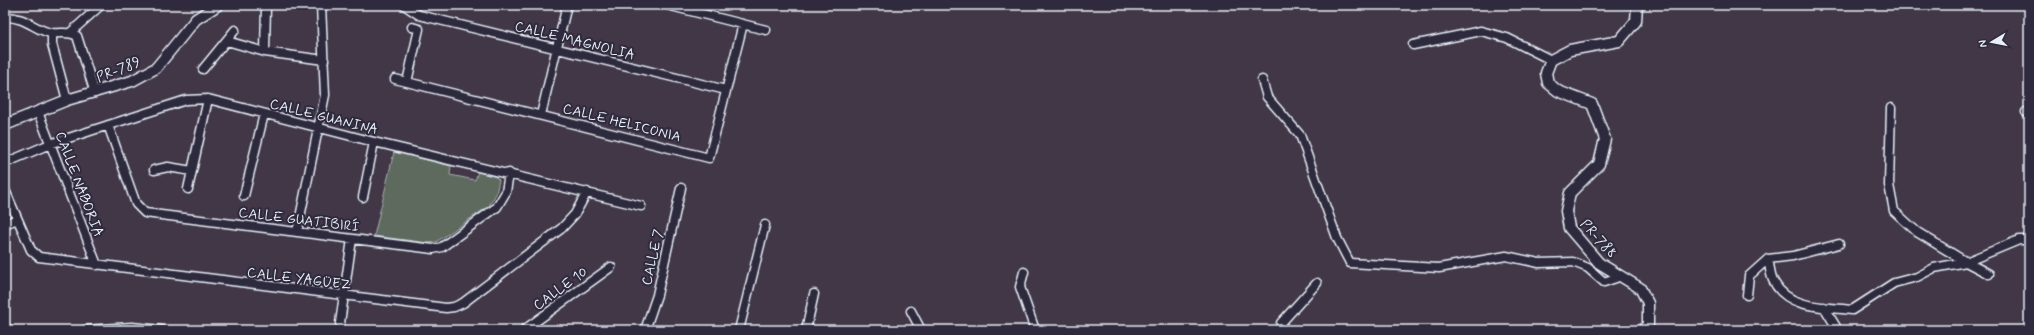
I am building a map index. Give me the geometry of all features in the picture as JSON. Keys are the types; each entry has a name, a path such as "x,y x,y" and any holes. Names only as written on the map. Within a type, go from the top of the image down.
{"street":[{"path":"71,32 101,5"},
{"name":"PR-789","path":"5,125 67,100 132,81 156,68 196,19 218,5"},
{"path":"265,52 266,5"},
{"path":"297,232 325,95 322,5"},
{"name":"CALLE MAGNOLIA","path":"404,5 419,15 726,90"},
{"path":"414,5 419,15"},
{"path":"541,115 567,5"},
{"path":"667,5 766,30"},
{"path":"1413,45 1481,31 1507,38 1551,60 1570,50 1619,41 1636,21 1637,5"},
{"path":"5,17 14,17 27,21 52,33 71,32 77,36 95,93"},
{"name":"CALLE HELICONIA","path":"395,79 709,158 743,24"},
{"path":"407,82 419,29 412,27"},
{"path":"203,69 235,30"},
{"path":"52,33 52,44 67,100"},
{"path":"227,41 265,52 324,60"},
{"name":"PR-788","path":"1551,60 1546,73 1548,83 1558,91 1592,104 1605,139 1599,164 1570,193 1566,210 1569,228 1599,263 1617,276 1640,288 1648,304 1648,325 1642,330"},
{"path":"1262,80 1267,96 1300,135 1337,238 1350,263 1439,268 1506,256 1539,263 1573,262 1588,268 1604,282 1616,278 1617,276"},
{"path":"188,189 208,99"},
{"name":"CALLE GUANINA","path":"5,163 50,144 186,100 208,99 374,142 509,173 641,206"},
{"path":"1891,108 1889,185 1894,211 1917,232 1966,262 1989,274"},
{"name":"CALLE NABORIA","path":"38,112 97,265"},
{"path":"244,196 264,114"},
{"name":"CALLE GUATIBIRÍ","path":"108,126 136,204 145,213 433,249 442,247 497,207 506,192 509,173"},
{"path":"363,196 374,142"},
{"path":"154,170 168,167 192,171"},
{"name":"CALLE 7","path":"645,330 656,295 681,188"},
{"name":"CALLE YAGÜEZ","path":"5,190 31,250 39,257 446,308 454,307 462,303 562,228 575,214 587,192"},
{"path":"5,224 17,219"},
{"path":"739,330 765,225"},
{"path":"340,323 352,239"},
{"path":"1768,259 1773,281 1782,294 1793,301 1824,307 1852,310 1894,283 1917,277 1934,268 1966,262 2020,240 2029,240"},
{"path":"1747,295 1749,276 1768,259 1793,256 1839,244"},
{"name":"CALLE 10","path":"524,330 611,267"},
{"path":"1024,272 1020,287 1035,330"},
{"path":"1282,330 1281,323 1317,283"},
{"path":"806,330 814,294"},
{"path":"1824,307 1838,330"},
{"path":"911,311 921,330"},
{"path":"5,327 10,330"},
{"path":"85,330 132,327 161,330"}],"green space":[{"path":"394,152 451,166 450,175 475,180 478,172 496,177 499,180 496,194 489,206 436,242 429,243 374,236"}]}
